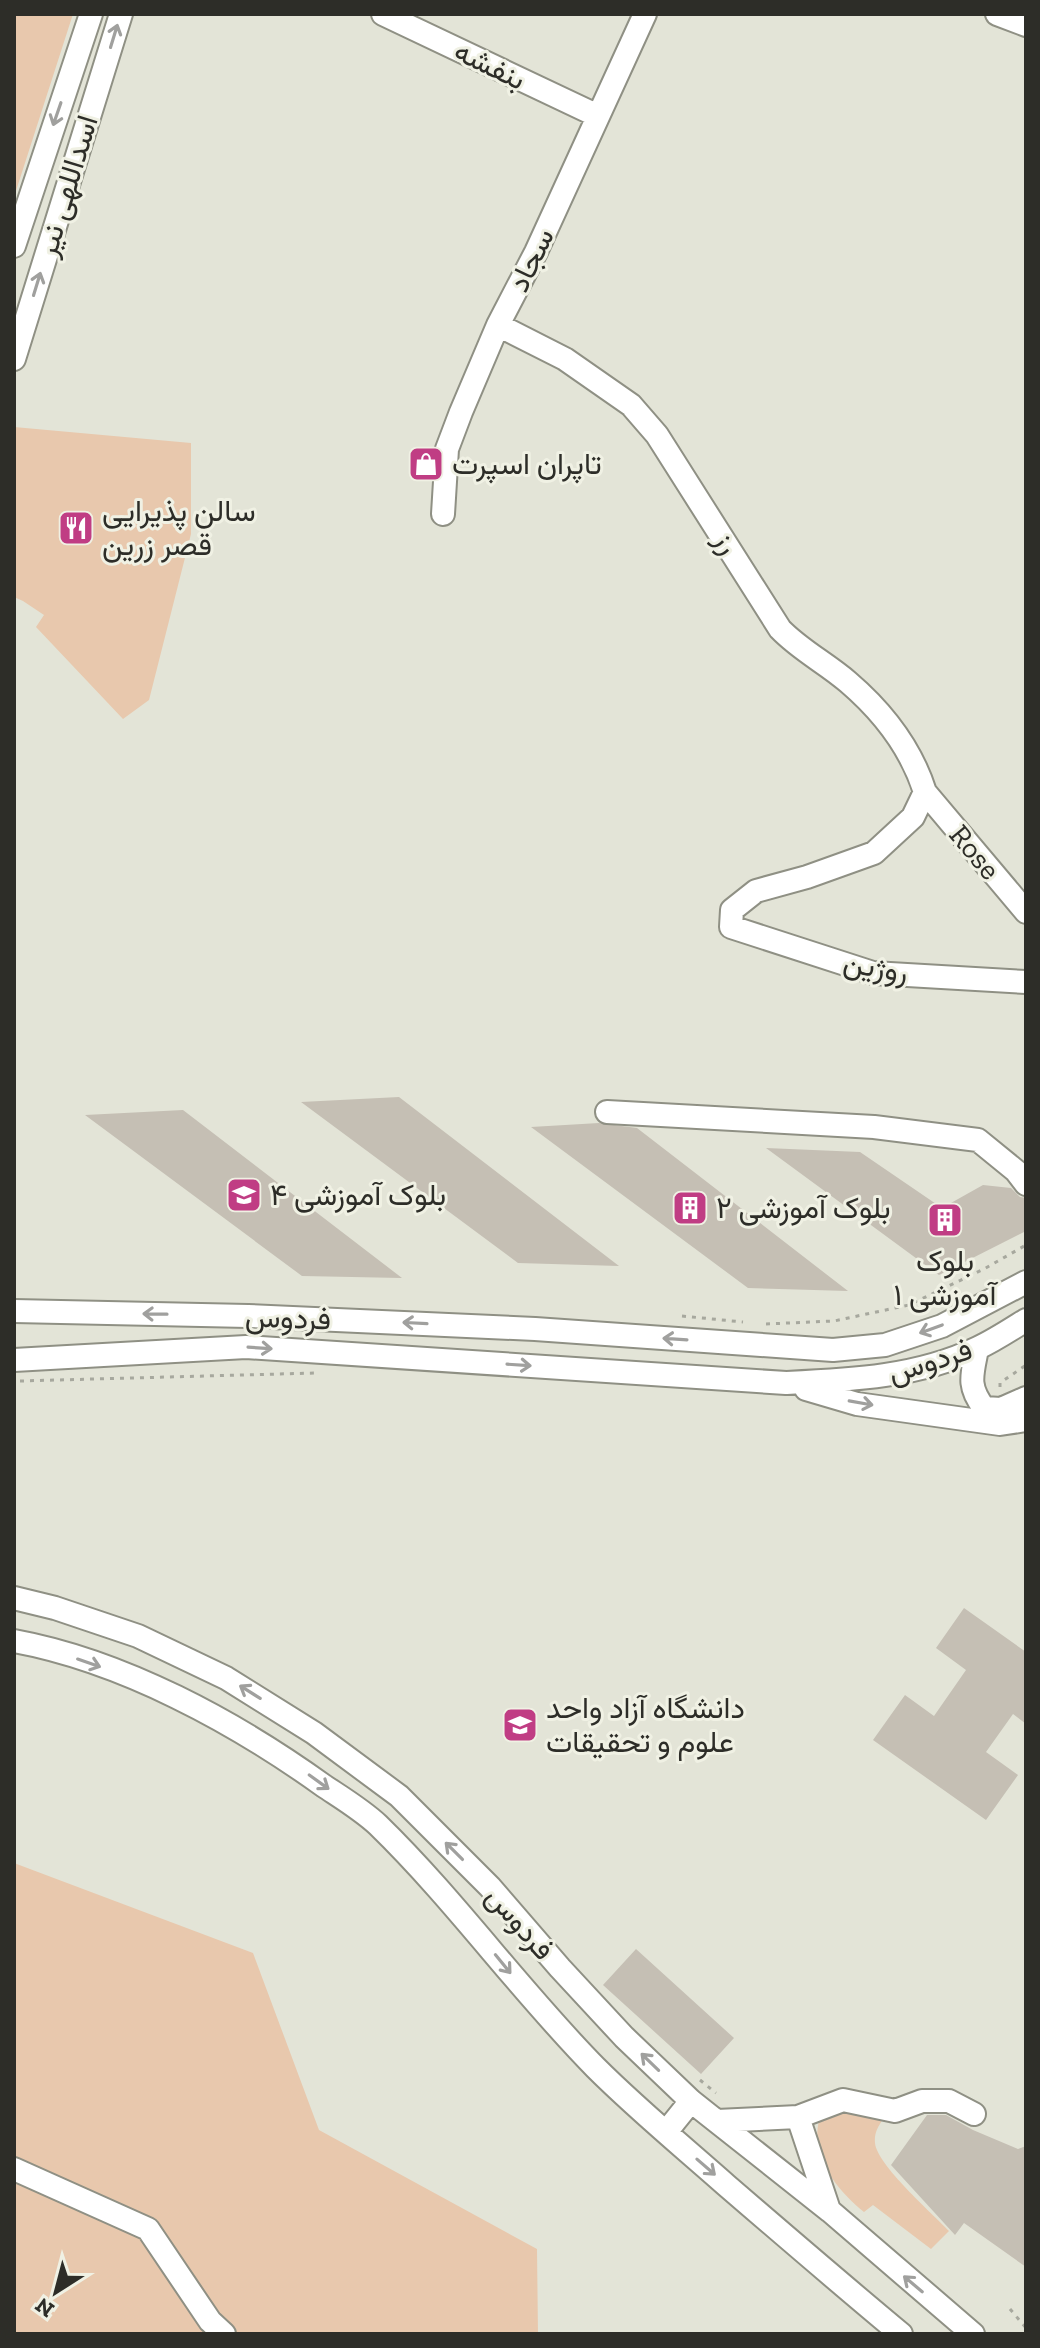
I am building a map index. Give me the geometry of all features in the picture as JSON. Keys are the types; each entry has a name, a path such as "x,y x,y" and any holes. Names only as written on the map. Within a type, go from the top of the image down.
{"street":[{"name":"اسداللهی نیر","path":"14,246 91,14"},
{"name":"اسداللهی نیر","path":"14,359 121,14"},
{"name":"بنفشه","path":"383,14 598,116"},
{"name":"سجاد","path":"443,514 447,449 498,325 536,252 645,14"},
{"path":"997,14 1026,25"},
{"name":"رز","path":"498,325 565,359 631,405 671,456 780,629 848,682 887,720 917,767 925,792"},
{"name":"Rose","path":"925,792 1026,912"},
{"name":"روژین","path":"925,792 913,817 874,853 756,891 732,910 731,927 873,973 1026,982"},
{"path":"607,1112 874,1127 978,1140 1016,1171 1026,1184"},
{"name":"فردوس","path":"14,1311 248,1316 519,1328 833,1350 885,1345 942,1326 1026,1282"},
{"name":"فردوس","path":"14,1360 246,1347 786,1383 867,1380 928,1367 977,1349 1026,1320"},
{"path":"977,1349 972,1375 973,1393 984,1408 1001,1409 1026,1398"},
{"path":"786,1383 857,1404 1000,1424 1026,1420"},
{"name":"فردوس","path":"14,1598 55,1608 138,1636 226,1678 314,1733 399,1796 490,1887 624,2037 691,2101 830,2211 973,2334"},
{"name":"فردوس","path":"14,1641 43,1647 132,1678 207,1713 295,1765 375,1823 456,1907 534,2002 598,2069 666,2132 901,2334"},
{"path":"717,2121 798,2117 843,2100 895,2111 922,2101 949,2101 974,2114"},
{"path":"666,2132 691,2101"},
{"path":"798,2117 830,2211"},
{"path":"14,2169 148,2229 210,2321 224,2334"}],"path":[{"path":"762,1324 834,1321 909,1305 1026,1245"},
{"path":"682,1316 748,1323"},
{"path":"14,1381 322,1373"},
{"path":"1010,2309 1026,2328"}],"shaded area":[{"path":"14,14 73,14 14,197"},
{"path":"14,427 191,443 191,534 149,700 123,719 36,627 44,615 14,597"},
{"path":"14,1863 253,1953 319,2130 537,2249 538,2334 14,2334"},
{"path":"843,2107 883,2119 875,2143 885,2164 949,2231 931,2249 873,2205 864,2212 828,2172 819,2147 819,2121"}],"building":[{"path":"399,1097 619,1266 518,1263 301,1102"},
{"name":"بلوک آموزشی ۴","path":"183,1110 402,1278 302,1276 85,1115"},
{"name":"بلوک آموزشی ۲","path":"599,1123 637,1128 848,1291 748,1288 531,1127"},
{"name":"بلوک آموزشی ۱","path":"766,1148 860,1152 942,1208 983,1185 1011,1188 1020,1197 1026,1198 1026,1231 939,1275"},
{"path":"964,1608 1026,1652 1026,1724 1013,1714 986,1752 1018,1775 986,1820 873,1740 905,1695 934,1716 966,1670 936,1648"},
{"path":"636,1949 734,2038 701,2074 603,1985"},
{"path":"927,2115 946,2115 1018,2149 1026,2146 1026,2267 964,2223 955,2235 891,2165"}],"place":[{"name":"تاپران اسپرت","path":"426,464"},
{"name":"سالن پذیرایی قصر زرین","path":"76,528"},
{"name":"بلوک آموزشی ۴","path":"244,1195"},
{"name":"بلوک آموزشی ۲","path":"690,1208"},
{"name":"بلوک آموزشی ۱","path":"945,1220"},
{"name":"دانشگاه آزاد واحد علوم و تحقیقات","path":"520,1725"}]}
